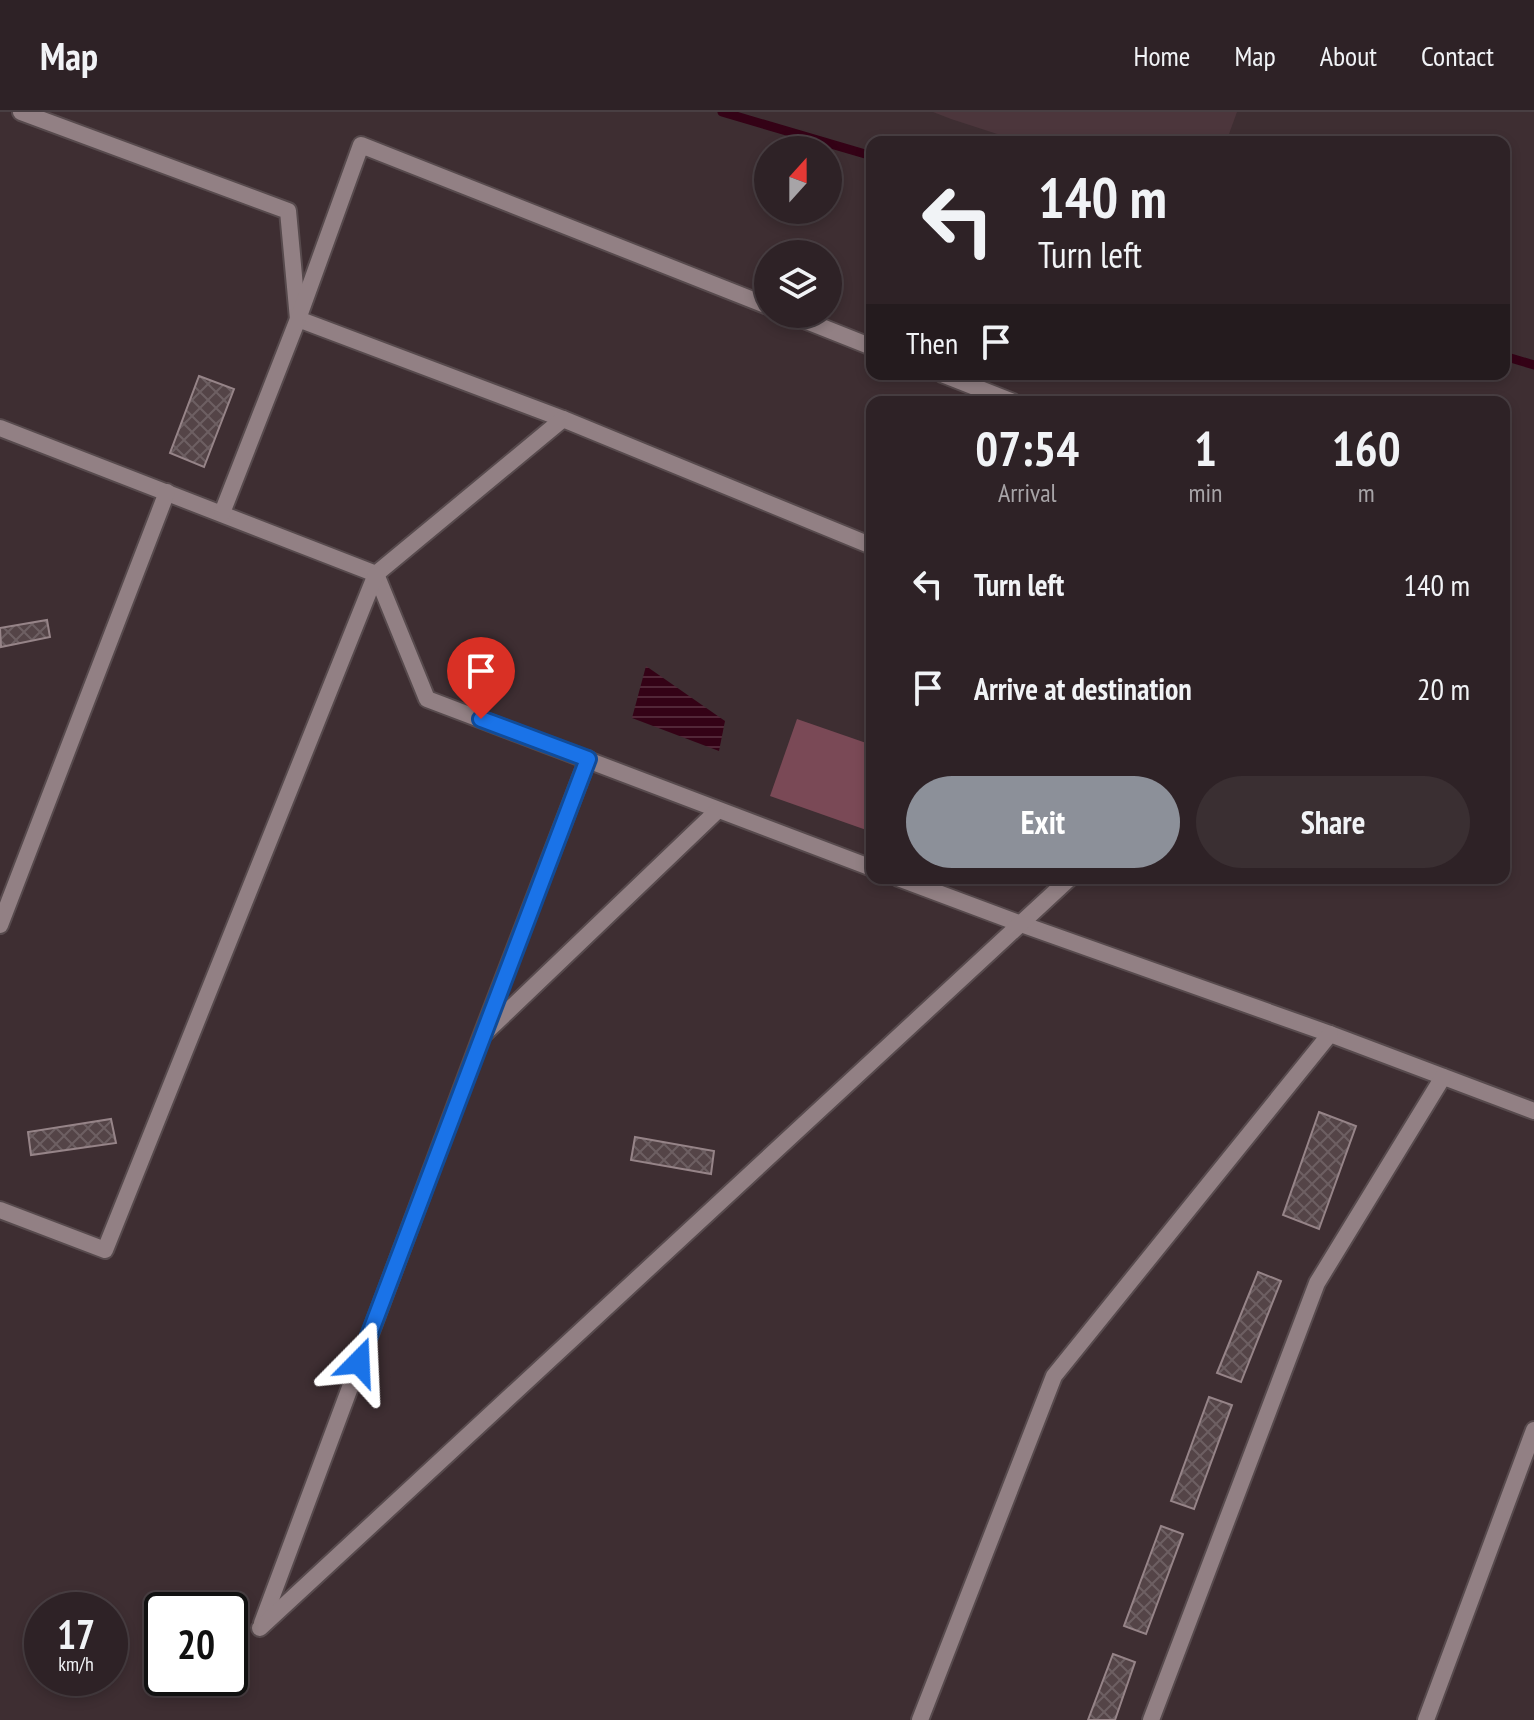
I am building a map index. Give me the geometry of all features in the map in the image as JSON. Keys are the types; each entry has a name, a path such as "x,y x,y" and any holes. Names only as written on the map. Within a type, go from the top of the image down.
{"lane":[{"path":"21,112 288,211 298,319"},
{"path":"222,513 298,319 361,145 754,300"},
{"path":"298,319 563,419 866,544"},
{"path":"824,328 866,345"},
{"path":"957,380 998,396"},
{"path":"0,1210 105,1250 376,574 563,419"},
{"path":"0,428 376,574 427,699 866,866"},
{"path":"0,925 167,492"},
{"path":"588,759 260,1628 1064,884"},
{"path":"481,1037 717,811"},
{"path":"914,884 1534,1111"},
{"path":"920,1720 1054,1376 1330,1034"},
{"path":"1151,1720 1317,1283 1443,1077"},
{"path":"1426,1720 1534,1430"}],"shaded area":[{"path":"933,112 1237,112 1226,136 1003,136"},
{"path":"646,666 725,721 719,751 632,718"},
{"path":"797,719 866,743 866,830 770,796"}],"building":[{"path":"199,376 234,389 204,467 170,453"},
{"path":"47,620 50,637 1,647 0,628"},
{"path":"1319,1112 1356,1126 1319,1229 1283,1215"},
{"path":"111,1119 116,1143 31,1155 28,1132"},
{"path":"635,1137 714,1151 711,1174 631,1160"},
{"path":"1258,1272 1281,1281 1241,1382 1217,1373"},
{"path":"1209,1397 1232,1405 1194,1509 1171,1501"},
{"path":"1161,1526 1183,1534 1146,1634 1124,1626"},
{"path":"1113,1654 1135,1662 1115,1720 1088,1720"}],"waterway":[{"path":"722,112 866,154"},
{"path":"1510,358 1534,365"}],"route":[{"path":"359,1362 588,759 481,719"}]}
